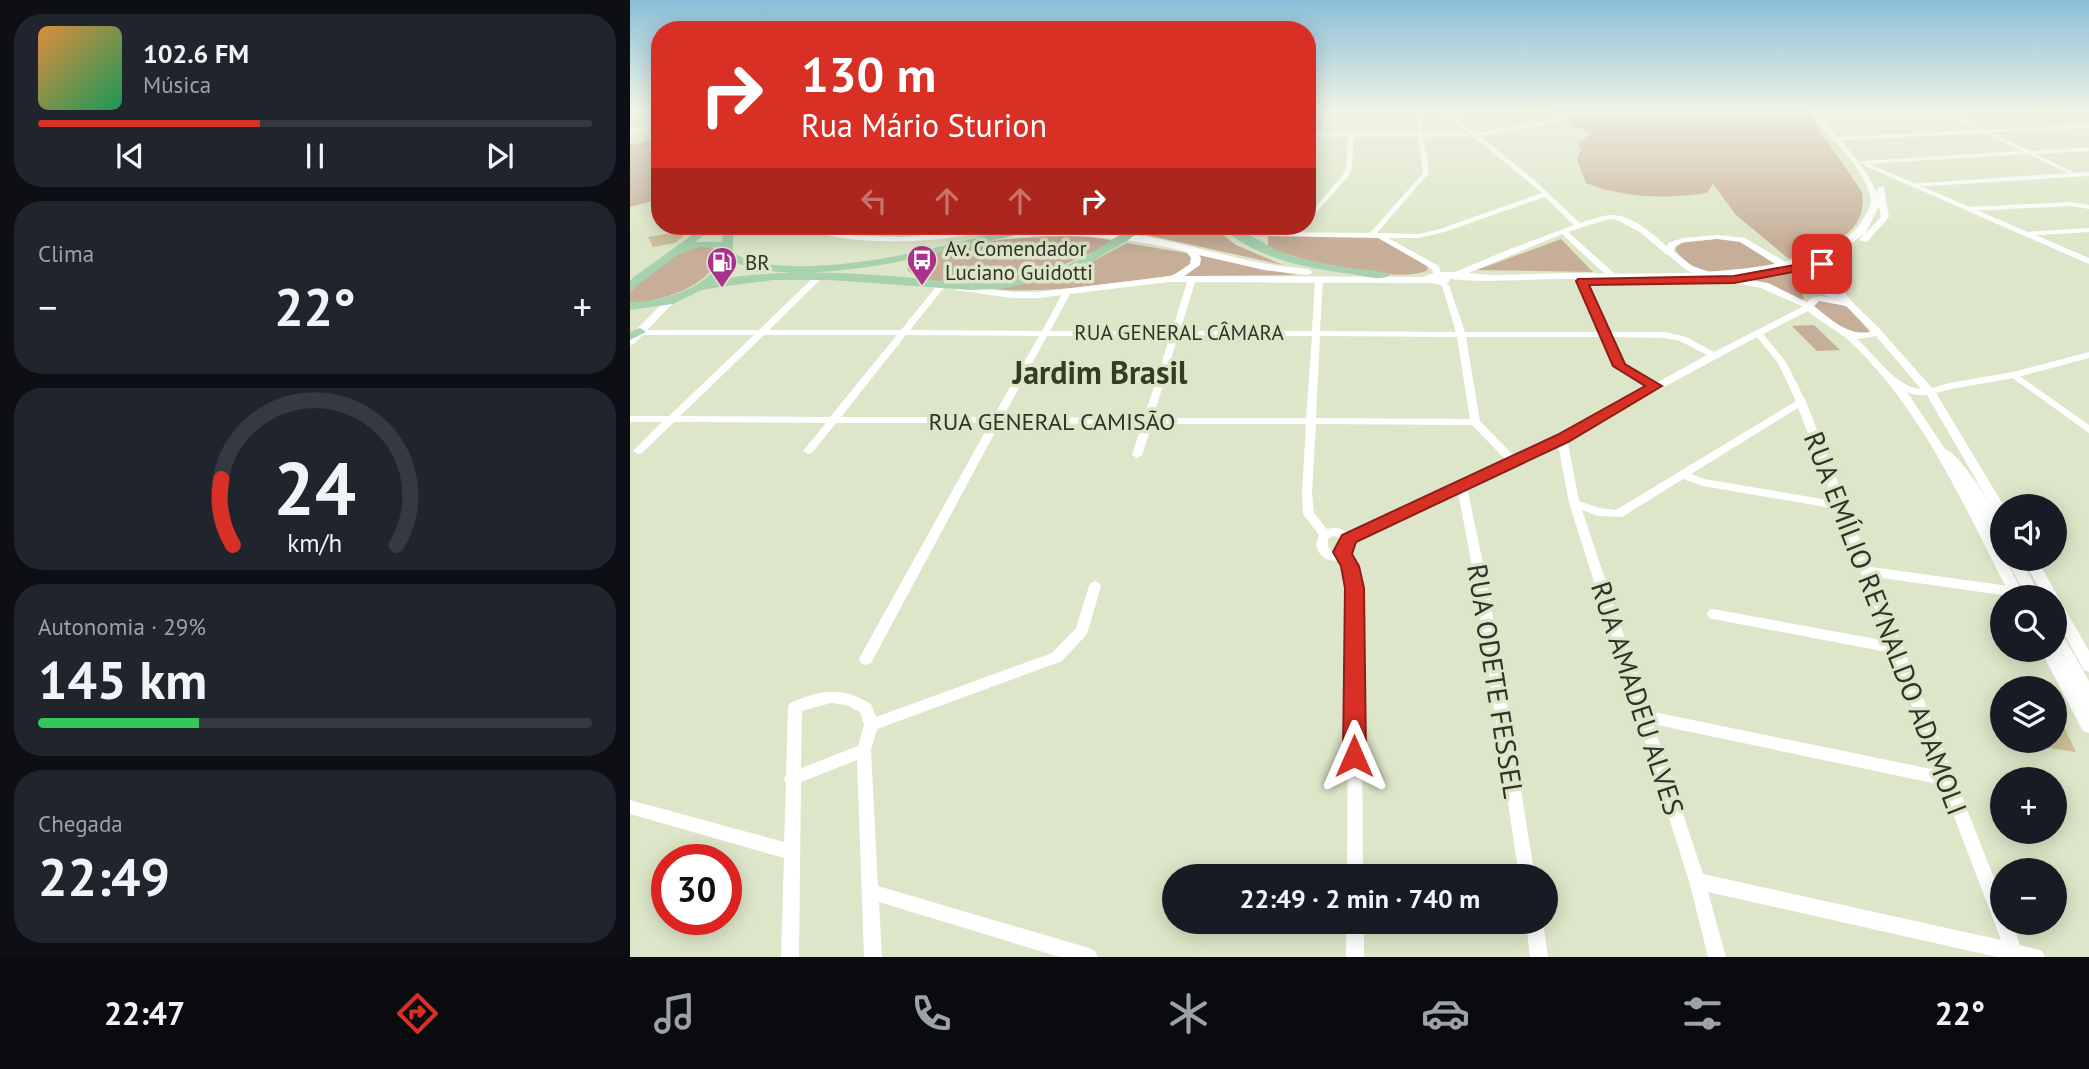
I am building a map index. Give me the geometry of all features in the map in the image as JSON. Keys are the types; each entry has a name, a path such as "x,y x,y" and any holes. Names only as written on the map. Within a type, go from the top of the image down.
{"main road":[{"path":"1734,280 1779,270 1837,250 1866,226 1875,205 1865,177 1849,155"},
{"path":"1847,303 1832,283 1845,256 1885,217 1885,203 1877,178 1855,155"},
{"path":"630,288 698,235"},
{"path":"630,319 712,277 723,265 728,235"},
{"path":"672,253 712,243 727,250 746,266 781,268 855,264 929,251 982,235"},
{"path":"1110,235 1148,240 1298,272 1582,281 1734,280 1764,285 1809,305"},
{"path":"945,285 979,287 1036,278 1088,259 1127,235"},
{"path":"1239,235 1280,256 1337,270 1384,275"},
{"path":"1168,279 1183,275 1195,265 1196,258 1190,249"},
{"path":"912,281 901,272 902,265 929,251"},
{"path":"693,289 744,278 912,281 1012,295 1067,292 1168,279 1319,280 1438,278 1456,275 1612,276 1688,272 1713,276 1779,270 1804,274 1845,256"},
{"path":"630,306 669,300"}],"street":[{"path":"1316,210 1346,175 1350,155"},
{"path":"1375,234 1426,173 1423,155"},
{"path":"1498,155 1546,194 1579,226"},
{"path":"1865,163 1988,155"},
{"path":"2033,155 2089,181"},
{"path":"1865,163 2089,261"},
{"path":"1865,177 1908,184 2089,174"},
{"path":"1316,234 1419,236 1443,231 1546,194"},
{"path":"1968,209 2078,204 2089,207"},
{"path":"1456,275 1606,217 1620,219 1670,253 1688,272"},
{"path":"2026,234 2089,230"},
{"path":"1564,232 1612,276"},
{"path":"1375,234 1436,268 1438,278 1445,285 1461,333 1475,422 1513,460"},
{"path":"836,235 890,239 933,235"},
{"path":"1670,253 1671,245 1683,240 1733,237 1751,244 1804,274 1847,303 1918,376 1991,494"},
{"path":"1804,274 1809,305 1864,348 1894,383 1932,438 2012,585"},
{"path":"638,451 818,278"},
{"path":"1137,455 1192,279"},
{"path":"1319,280 1307,508 1326,535"},
{"path":"1582,281 1620,366 1655,386"},
{"path":"808,451 945,285"},
{"path":"866,659 999,421 1067,292"},
{"path":"1355,864 1354,588 1345,546 1336,533 1326,535 1320,540 1320,548 1327,553 1345,546 1513,460 1562,439 1655,386 1809,305 1827,298 1847,303"},
{"path":"633,336 669,300"},
{"path":"1794,315 1818,314"},
{"path":"1843,331 1869,336 1874,334 1875,329"},
{"name":"RUA GENERAL CÂMARA","path":"633,336 763,331 1666,335 1683,339 1714,355"},
{"name":"RUA EMÍLIO REYNALDO ADAMOLI","path":"1758,333 1782,362 1801,402 1990,890"},
{"path":"1894,383 1915,392 1930,392 2087,357"},
{"path":"2014,375 2089,430"},
{"path":"1918,376 1949,386"},
{"path":"1574,503 1598,512 1618,514 1801,402"},
{"name":"RUA GENERAL CAMISÃO","path":"630,419 1475,422"},
{"path":"1932,438 1961,468 1990,518"},
{"name":"RUA AMADEU ALVES","path":"1562,439 1574,503 1697,881 1717,957"},
{"path":"1682,475 1703,482 1843,506"},
{"name":"RUA ODETE FESSEL","path":"1462,486 1484,601 1525,864"},
{"path":"1867,571 1990,590"},
{"path":"871,725 1057,657 1071,645 1082,630 1095,586"},
{"path":"1713,614 1896,648"},
{"path":"2067,625 2089,665"},
{"path":"2067,657 2085,690 2089,706"},
{"path":"2054,662 2089,726"},
{"path":"790,957 791,779 795,707 816,698 836,695 854,700 866,708 871,725 864,750 873,957"},
{"path":"1644,716 1947,779"},
{"path":"791,779 864,750"},
{"path":"630,807 791,852"},
{"path":"1697,881 2036,957"},
{"path":"872,892 1089,957"},
{"path":"1355,934 1355,957"},
{"path":"1536,934 1539,957"},
{"name":"RUA EMÍLIO REYNALDO ADAMOLI","path":"2007,935 2014,952"}],"shaded area":[{"path":"630,155 651,155 651,201 630,207"},
{"path":"1579,155 1836,155 1862,192 1862,207 1858,220 1841,238 1789,259 1736,215 1713,184 1707,193 1677,196 1614,192 1586,183 1577,159"},
{"path":"1147,235 1223,235 1236,245 1283,265"},
{"path":"1085,236 1115,241 1053,269 988,283 928,280 907,269 916,259 960,245"},
{"path":"1268,236 1375,236 1427,265 1428,270 1395,275 1325,264 1268,248"},
{"path":"1723,238 1745,243 1778,265 1736,272 1708,271 1685,260 1675,249 1681,243"},
{"path":"1561,239 1593,272 1477,270"},
{"path":"1127,243 1186,253 1192,256 1192,262 1181,272 1168,276 1124,282 1057,289 990,289 1091,262"},
{"path":"707,246 718,250 715,263 708,274 697,283 656,300 630,304 630,292 655,269 685,251"},
{"path":"1199,255 1296,275 1185,276 1200,264"},
{"path":"1792,274 1800,280 1804,301 1750,280"},
{"path":"1820,300 1845,304 1870,332 1855,332 1840,326 1813,306"},
{"path":"1814,325 1840,350 1817,351 1792,326"}],"building":[{"path":"685,235 675,243 653,247 648,237"},
{"path":"2067,733 2076,752 2067,751"}],"place":[{"name":"Av. Comendador Luciano Guidotti","path":"922,287"},
{"name":"BR","path":"722,289"}],"district":[{"name":"Jardim Brasil","path":"1100,372"}],"route":[{"path":"1354,756 1354,588 1350,566 1342,552 1348,547 1348,539 1562,439 1655,386 1620,366 1612,355 1582,281 1734,280 1822,264"}]}
